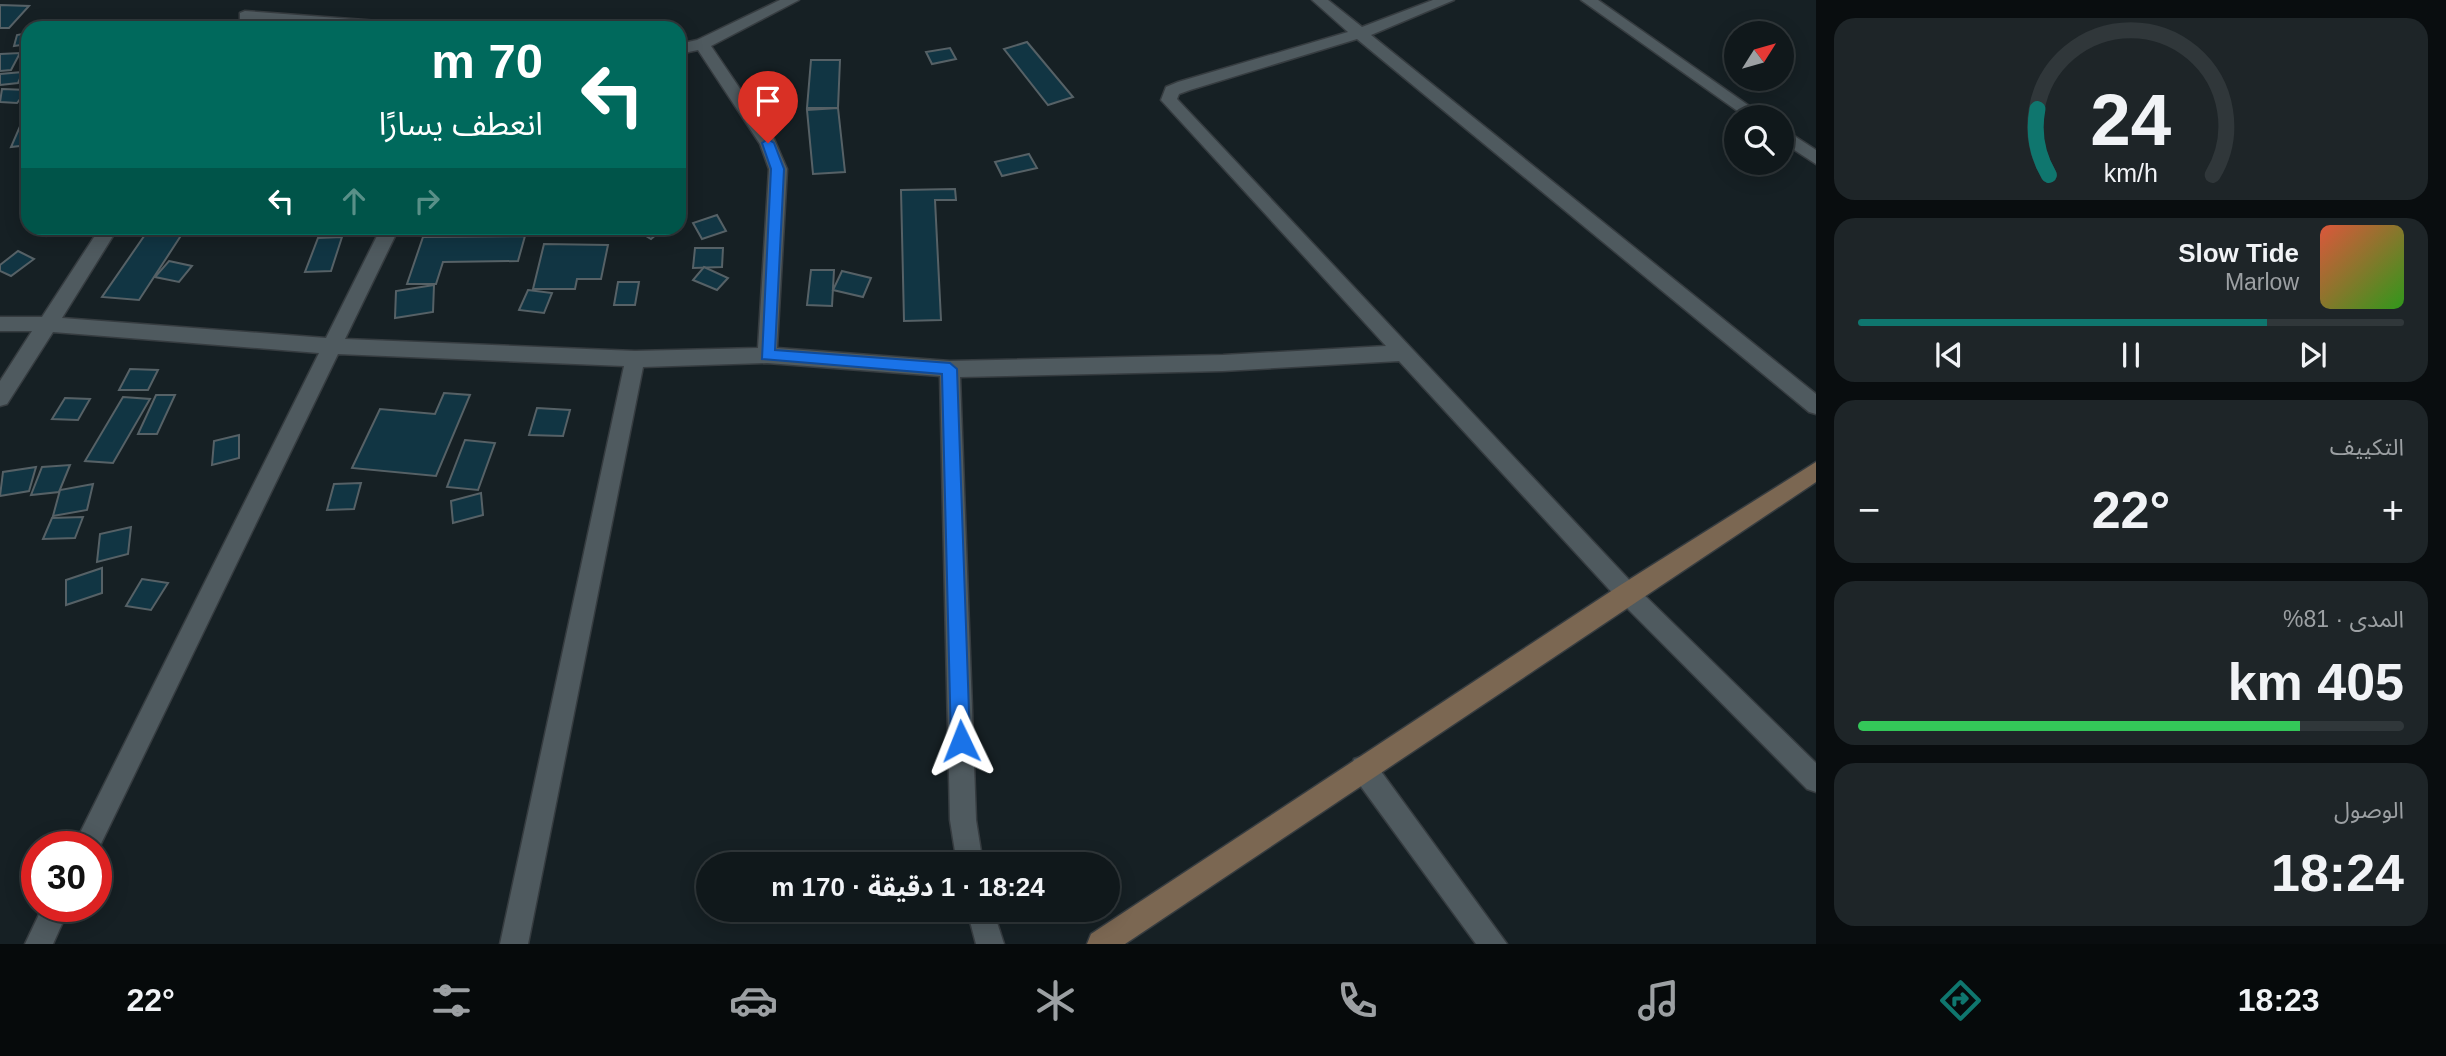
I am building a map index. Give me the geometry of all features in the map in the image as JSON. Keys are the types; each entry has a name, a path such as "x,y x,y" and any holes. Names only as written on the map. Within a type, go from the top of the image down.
{"main road":[{"path":"1101,944 1627,593 1816,471"}],"street":[{"path":"243,21 256,0"},
{"path":"686,47 702,44 792,0"},
{"path":"1319,0 1816,406"},
{"path":"1447,0 1361,33 1184,86 1172,91 1169,100 1627,593 1816,780"},
{"path":"1588,0 1740,105"},
{"path":"702,44 768,143 778,169 767,355"},
{"path":"1794,142 1816,158"},
{"path":"0,398 104,235"},
{"path":"94,831 387,235"},
{"path":"0,324 47,324 332,346 635,359 767,355 950,369 1223,363 1406,353"},
{"path":"514,944 635,359"},
{"path":"950,369 963,820 968,852"},
{"path":"1363,768 1493,944"},
{"path":"38,944 49,922"},
{"path":"984,922 990,944"}],"building":[{"path":"0,5 29,6 9,28 0,28"},
{"path":"21,34 21,45 14,46 17,35"},
{"path":"1027,42 1073,97 1048,105 1004,49"},
{"path":"950,48 956,59 932,64 926,52"},
{"path":"20,53 11,70 0,71 0,54"},
{"path":"811,60 840,60 838,108 807,108"},
{"path":"21,72 21,76 18,83 0,85 0,74"},
{"path":"2,89 21,90 21,98 17,103 0,102"},
{"path":"838,108 845,172 813,174 807,110"},
{"path":"21,124 21,146 11,147"},
{"path":"1029,154 1037,168 1002,176 995,162"},
{"path":"955,189 956,200 935,200 941,320 904,321 901,190"},
{"path":"717,215 726,231 702,239 693,223"},
{"path":"145,235 181,235 139,300 102,297"},
{"path":"525,236 518,261 443,262 436,284 407,284 423,237"},
{"path":"342,237 331,271 305,272 318,238"},
{"path":"544,244 608,245 601,279 577,279 575,289 533,289"},
{"path":"695,248 723,248 722,267 693,268"},
{"path":"18,251 34,259 11,276 0,271 0,265"},
{"path":"169,261 192,266 179,282 155,277"},
{"path":"704,267 728,278 717,290 693,280"},
{"path":"811,270 834,270 832,306 807,305"},
{"path":"842,271 871,278 863,297 833,290"},
{"path":"618,282 639,282 635,305 614,305"},
{"path":"434,285 433,312 395,318 396,291"},
{"path":"528,290 552,293 544,313 519,310"},
{"path":"130,369 158,370 148,390 119,390"},
{"path":"444,393 470,395 436,476 352,468 380,409 435,414"},
{"path":"156,395 175,395 157,434 138,434"},
{"path":"123,397 150,399 113,463 85,461"},
{"path":"65,398 90,399 78,420 52,419"},
{"path":"537,408 570,410 563,436 529,435"},
{"path":"239,435 239,458 212,465 214,441"},
{"path":"465,440 495,443 478,490 447,487"},
{"path":"70,465 59,492 31,495 42,467"},
{"path":"36,467 29,491 0,496 3,472"},
{"path":"361,483 354,509 327,510 334,484"},
{"path":"93,484 87,510 53,516 60,490"},
{"path":"481,493 483,515 453,523 451,501"},
{"path":"83,517 75,538 43,539 52,518"},
{"path":"131,527 128,554 97,562 100,534"},
{"path":"102,568 102,593 66,605 66,580"},
{"path":"142,579 168,583 151,610 126,606"}],"route":[{"path":"768,143 778,169 767,355 950,369 961,741"}]}
